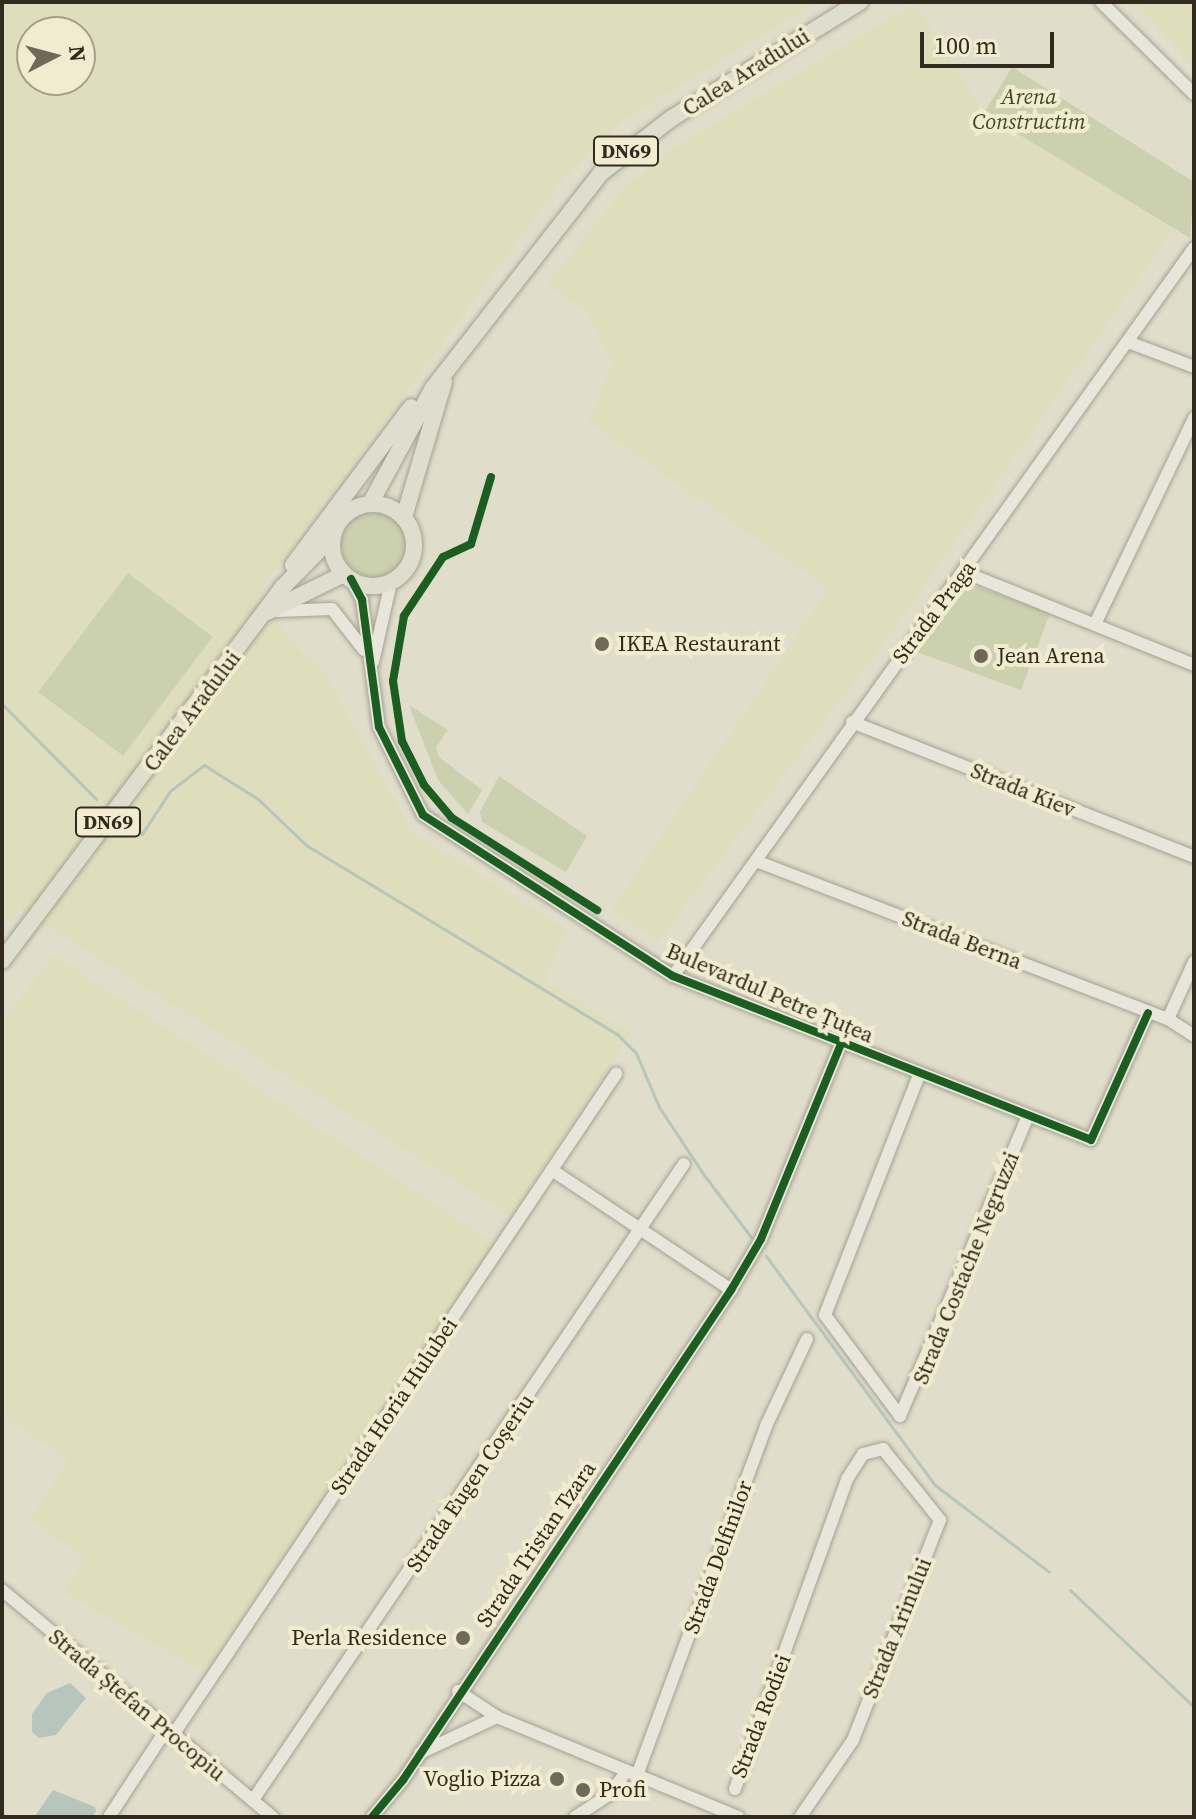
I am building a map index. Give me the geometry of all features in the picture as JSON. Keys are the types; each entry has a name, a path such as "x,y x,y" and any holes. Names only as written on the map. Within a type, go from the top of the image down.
{"main road":[{"name":"Calea Aradului","path":"370,504 418,410 601,173 672,118 860,2"},
{"name":"Calea Aradului","path":"404,517 451,366"},
{"name":"DN69","path":"266,613 273,592 428,384 451,366"},
{"name":"DN69","path":"333,536 350,511 370,504"},
{"path":"370,504 404,517"},
{"name":"DN69","path":"391,582 409,565 414,548 404,517"},
{"name":"Calea Aradului","path":"2,961 266,613 333,536"},
{"path":"333,536 334,556 348,576 371,586 391,582"},
{"name":"Calea Aradului","path":"266,613 348,576"}],"street":[{"path":"1101,2 1194,94"},
{"name":"Strada Praga","path":"673,976 1194,248"},
{"path":"1128,342 1194,367"},
{"path":"1095,624 1194,418"},
{"path":"964,572 1194,665"},
{"name":"Bulevardul Petre Țuțea","path":"348,576 362,600 384,740 423,815 673,976 919,1075 1095,1141 1148,1013"},
{"name":"Bulevardul Petre Țuțea","path":"371,669 391,582"},
{"path":"266,613 313,605 332,609 351,626 371,669"},
{"name":"Strada Kiev","path":"852,722 1194,857"},
{"name":"Strada Berna","path":"756,861 1168,1019 1194,1036"},
{"path":"1168,1019 1194,962"},
{"name":"Strada Tristan Tzara","path":"372,1817 420,1753 458,1691 731,1290 758,1244 841,1044"},
{"name":"Strada Horia Hulubei","path":"109,1817 169,1734 616,1074"},
{"name":"Strada Costache Negruzzi","path":"919,1075 825,1320 900,1416 1028,1116"},
{"name":"Strada Eugen Coșeriu","path":"253,1800 642,1232 684,1164"},
{"path":"552,1170 731,1290"},
{"name":"Strada Delfinilor","path":"631,1776 767,1424 807,1339"},
{"name":"Strada Rodiei","path":"733,1815 735,1789 852,1475 863,1454 878,1448"},
{"name":"Strada Arinului","path":"800,1817 853,1740 940,1520 878,1448"},
{"name":"Strada Ștefan Procopiu","path":"2,1590 169,1734 273,1817"},
{"path":"458,1691 497,1717 631,1776 733,1815"},
{"path":"420,1753 497,1717"},
{"path":"575,1817 631,1776"},
{"path":"698,1817 703,1803"}],"green space":[{"path":"2,2 817,2 622,121 562,180 259,592 299,651 324,672 412,832 566,929 544,980 631,1033 511,1216 19,909 2,931"},
{"path":"1134,2 1194,2 1194,67"},
{"path":"915,3 984,113 1174,228 891,633 658,942 612,910 828,589 589,422 613,364 585,310 547,284 625,188 673,148"},
{"name":"Arena Constructim","path":"1012,67 1194,182 1190,238 984,113"},
{"path":"374,511 387,513 402,526 407,544 405,557 392,572 374,577 361,575 346,562 341,544 343,531 356,516"},
{"path":"128,573 213,637 123,756 38,692"},
{"path":"969,584 1050,613 1021,690 917,652"},
{"path":"409,705 448,730 436,747 439,757 482,790 468,814 438,780"},
{"path":"499,776 587,836 566,872 482,822 480,812"},
{"path":"54,955 496,1244 205,1673 64,1593 85,1558 30,1520 68,1460 2,1416 2,1021"}],"shaded area":[{"path":"70,1683 86,1698 56,1735 39,1738 32,1732 32,1714 47,1693"},
{"path":"53,1790 95,1807 96,1811 92,1817 35,1816"}],"waterway":[{"path":"2,704 96,799"},
{"path":"126,824 142,834 170,791 204,765 258,799 306,845 618,1035 636,1053 659,1107 704,1175 751,1237"},
{"path":"766,1256 935,1485 1049,1572"},
{"path":"1070,1590 1194,1707"}],"cycle path":[{"path":"491,477 471,544 443,557 404,616 393,681 402,741 424,785 452,818 597,910"},
{"path":"351,579 362,600 379,727 423,815 673,976 1091,1140 1148,1013"},
{"path":"372,1817 403,1780 731,1290 761,1239 841,1044"}],"place":[{"name":"IKEA Restaurant","path":"602,644"},
{"name":"Jean Arena","path":"981,656"},
{"name":"Perla Residence","path":"463,1638"},
{"name":"Voglio Pizza","path":"557,1779"},
{"name":"Profi","path":"583,1790"}]}
